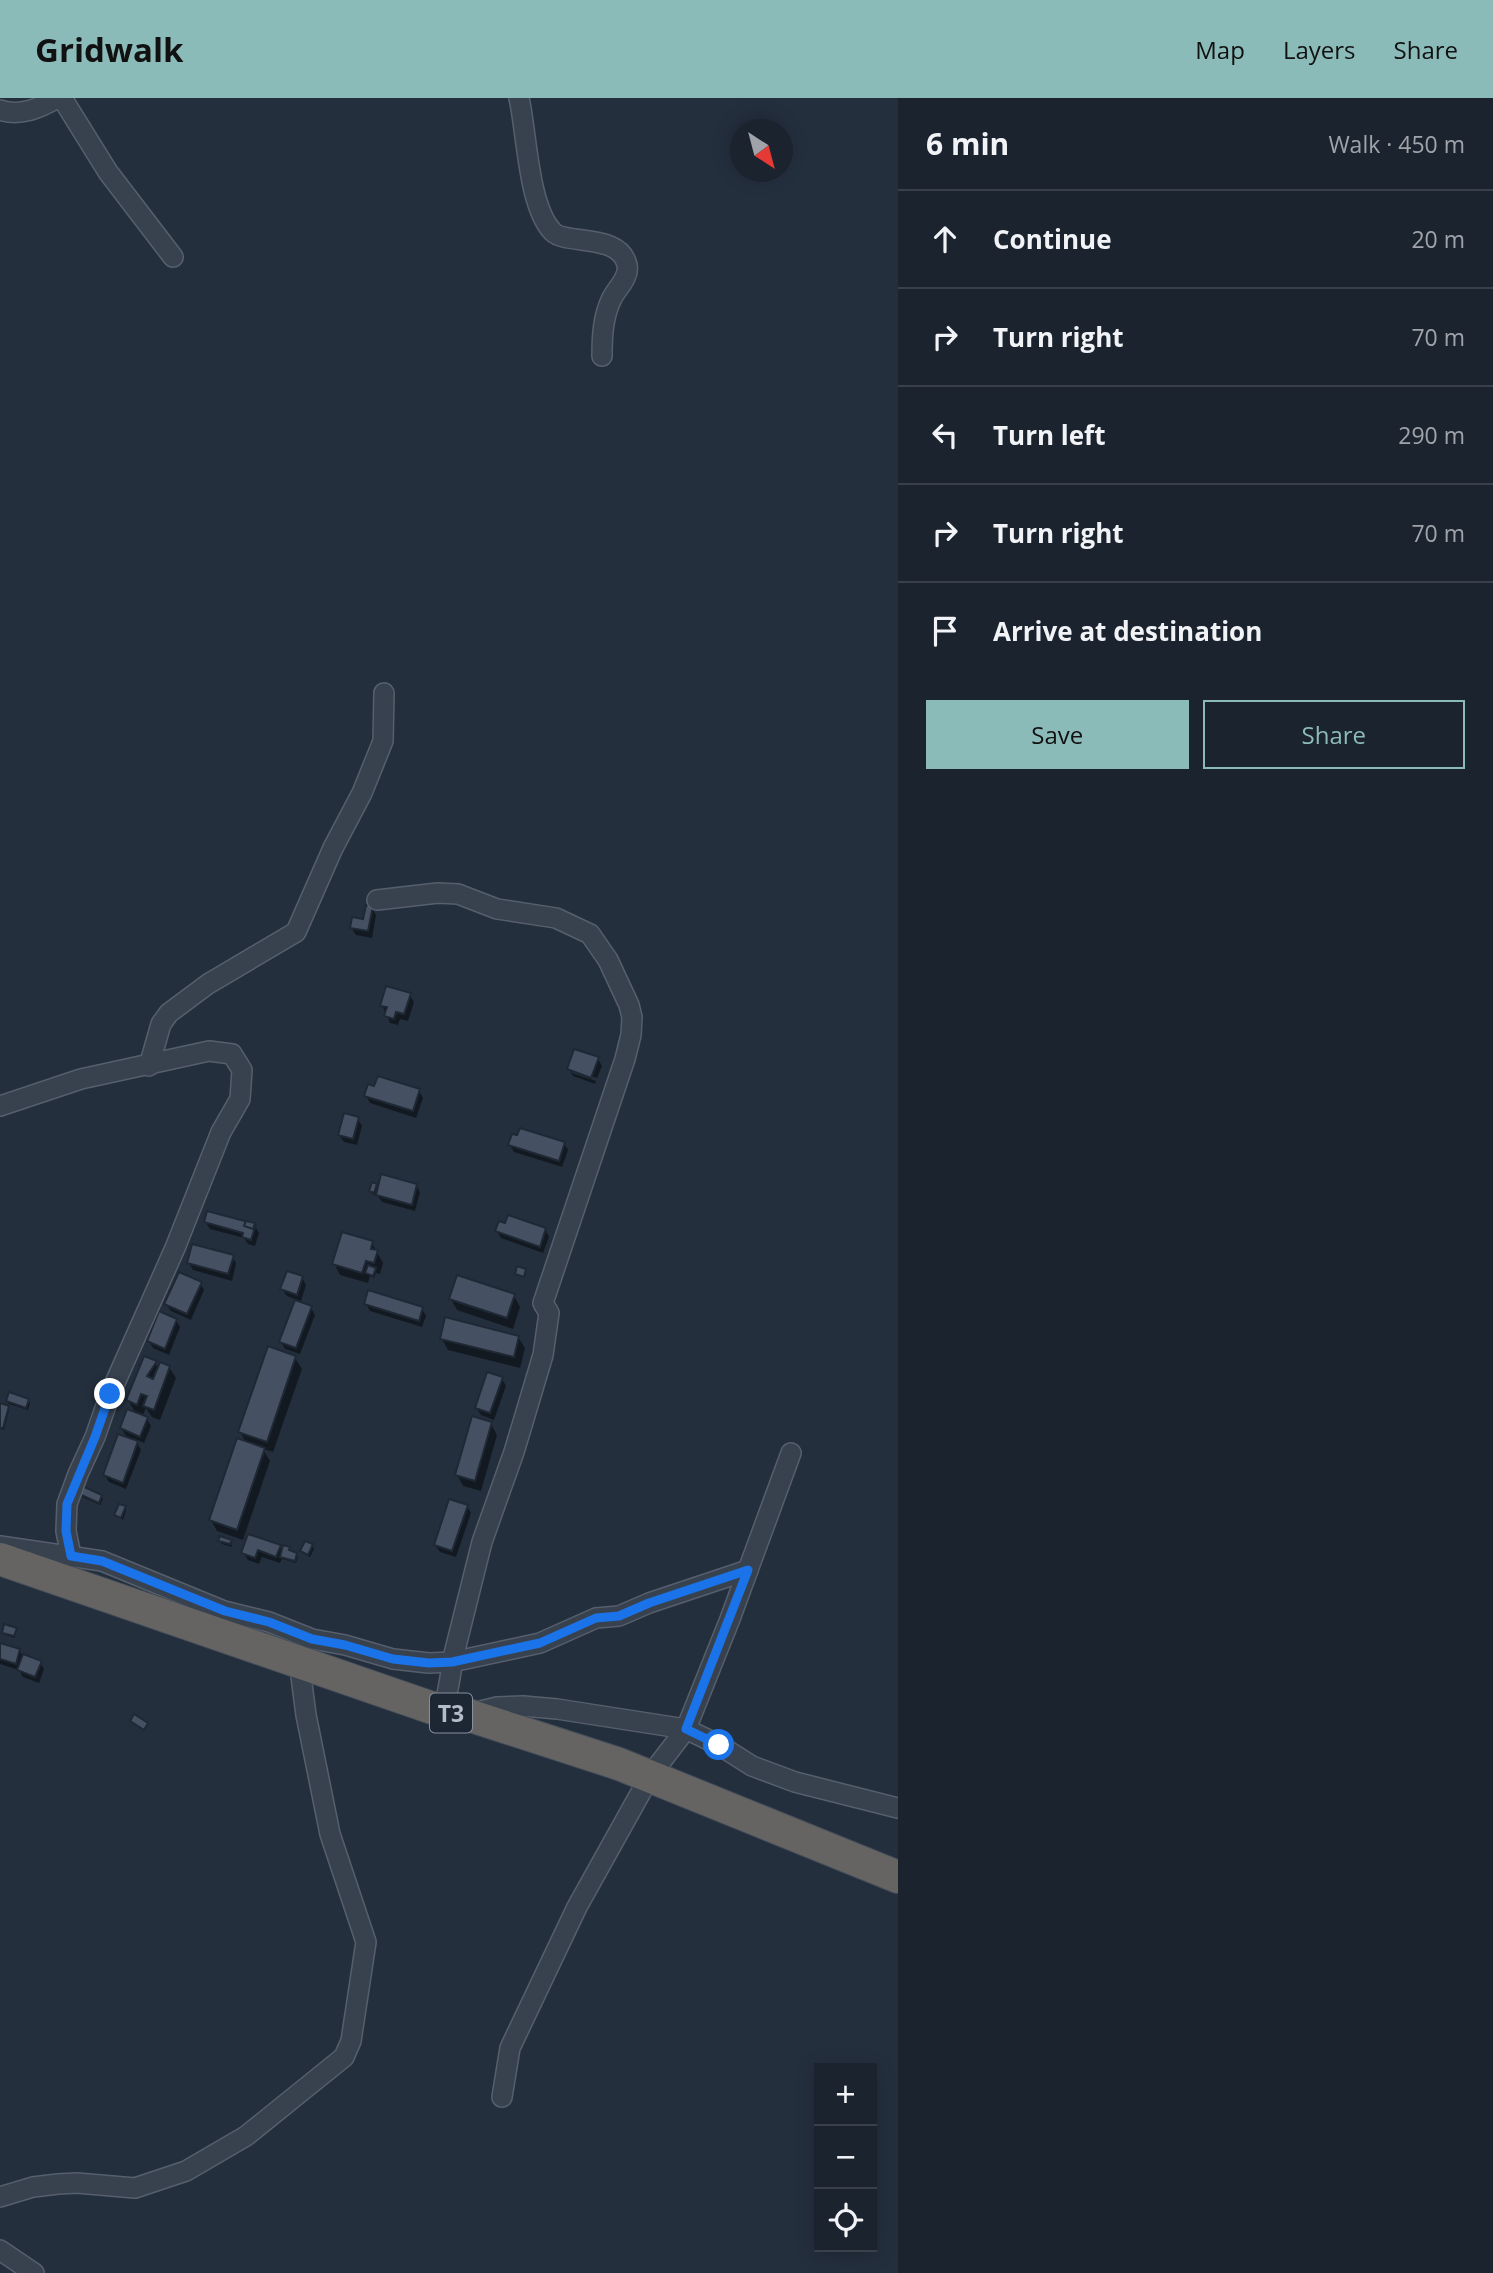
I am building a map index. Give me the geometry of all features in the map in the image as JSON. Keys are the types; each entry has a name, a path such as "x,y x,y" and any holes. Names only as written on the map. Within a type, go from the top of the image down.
{"highway":[{"name":"T3","path":"0,1559 456,1713 619,1764 898,1877"}],"street":[{"path":"0,110 18,113 57,98"},
{"path":"62,98 108,172 173,257"},
{"path":"519,98 536,200 550,228 560,236 595,241 613,247 628,268 605,317 602,356"},
{"path":"149,1066 161,1024 169,1013 208,984 296,932 333,848 362,793 383,741 384,693"},
{"path":"377,900 424,894 458,894 497,909 570,922 590,934 602,948 632,1017 625,1059 543,1303 549,1313 543,1355 514,1452 482,1542 446,1694 456,1713 523,1706 686,1729 719,1745 752,1766 795,1782 898,1808"},
{"path":"0,1106 81,1079 209,1051 232,1054 242,1070 240,1098 222,1132 67,1504 66,1531 71,1556"},
{"path":"502,2097 510,2049 577,1907 650,1776 686,1729 791,1453"},
{"path":"0,1546 102,1561 225,1611 269,1622 312,1639 393,1659 429,1663 452,1662 540,1643 596,1618 619,1616 649,1603 748,1570"},
{"path":"0,2197 33,2187 58,2184 135,2188 186,2171 205,2162 266,2122 344,2057 351,2041 366,1942 330,1834 306,1715 299,1661"},
{"path":"0,2250 34,2273"}],"building":[{"path":"366,905 373,906 368,931 350,928 352,917 363,919"},
{"path":"386,986 411,993 404,1014 396,1012 394,1019 384,1016 387,1007 380,1006"},
{"path":"574,1049 599,1057 591,1078 567,1069"},
{"path":"378,1076 420,1089 413,1111 364,1096 368,1084 374,1086"},
{"path":"344,1113 359,1117 353,1139 338,1135"},
{"path":"520,1128 565,1142 559,1161 508,1145 512,1134 517,1135"},
{"path":"381,1174 417,1184 412,1205 376,1195"},
{"path":"372,1182 377,1184 374,1193 369,1191"},
{"path":"207,1211 256,1224 251,1240 242,1237 243,1233 204,1222"},
{"path":"508,1215 546,1228 540,1247 495,1231 499,1221 505,1223"},
{"path":"246,1221 255,1223 253,1229 244,1226"},
{"path":"342,1232 373,1241 371,1249 378,1250 374,1263 366,1261 362,1273 332,1264"},
{"path":"192,1244 234,1255 228,1274 187,1263"},
{"path":"368,1265 376,1268 373,1276 365,1273"},
{"path":"517,1266 526,1269 524,1277 515,1274"},
{"path":"287,1271 303,1276 297,1295 280,1289"},
{"path":"179,1272 202,1282 187,1314 164,1304"},
{"path":"457,1275 515,1294 507,1318 449,1299"},
{"path":"368,1290 423,1307 419,1321 364,1304"},
{"path":"295,1300 312,1306 296,1348 279,1342"},
{"path":"159,1311 177,1319 165,1349 147,1341"},
{"path":"445,1317 519,1336 514,1357 440,1339"},
{"path":"268,1346 296,1356 267,1442 238,1432"},
{"path":"144,1356 157,1361 147,1376 153,1379 160,1362 170,1366 154,1410 143,1406 147,1396 141,1394 137,1405 126,1400"},
{"path":"487,1372 503,1377 490,1413 475,1408"},
{"path":"9,1392 29,1399 26,1408 6,1401"},
{"path":"0,1403 9,1406 3,1428 0,1428"},
{"path":"127,1409 148,1417 140,1437 120,1428"},
{"path":"472,1416 492,1422 475,1481 455,1475"},
{"path":"118,1434 138,1441 123,1483 103,1475"},
{"path":"237,1438 265,1448 237,1530 209,1520"},
{"path":"82,1486 102,1495 99,1503 79,1494"},
{"path":"449,1499 468,1505 452,1551 434,1545"},
{"path":"119,1504 126,1506 121,1518 114,1515"},
{"path":"248,1534 281,1545 276,1557 258,1550 255,1558 241,1553"},
{"path":"220,1536 232,1540 230,1544 218,1541"},
{"path":"305,1541 313,1544 308,1555 300,1551"},
{"path":"283,1545 297,1553 295,1561 280,1557"},
{"path":"4,1624 17,1628 14,1636 2,1633"},
{"path":"0,1643 20,1649 16,1664 0,1659"},
{"path":"23,1654 42,1661 35,1677 17,1670"},
{"path":"134,1714 148,1723 144,1730 130,1721"}],"route":[{"path":"110,1394 67,1504 66,1531 71,1556 102,1561 225,1611 269,1622 312,1639 393,1659 429,1663 452,1662 540,1643 596,1618 619,1616 649,1603 748,1570 686,1729 719,1745"}]}
